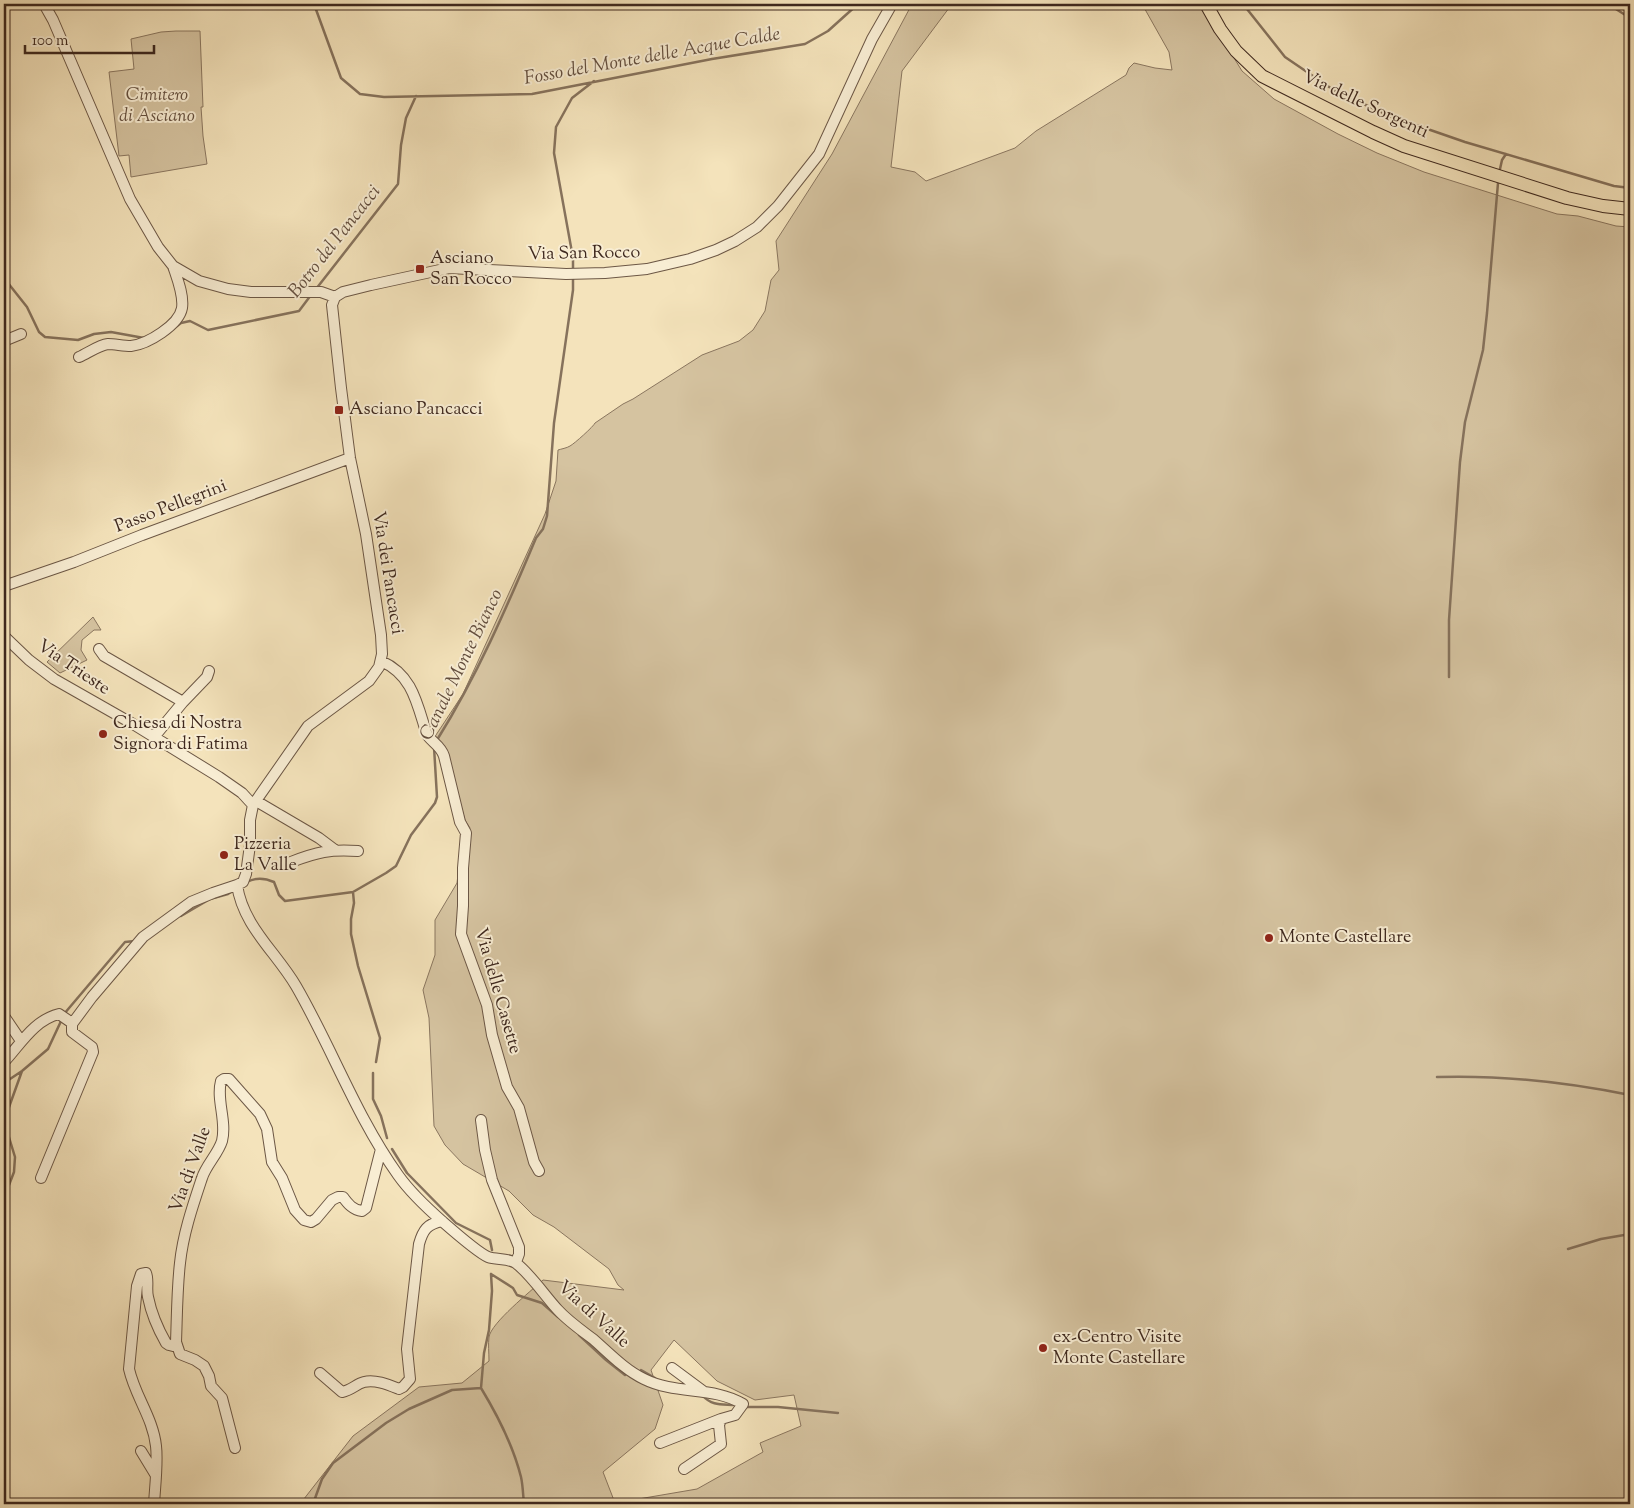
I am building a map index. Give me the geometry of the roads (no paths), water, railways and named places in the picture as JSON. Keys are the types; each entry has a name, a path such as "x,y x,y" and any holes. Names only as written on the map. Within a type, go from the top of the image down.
{"main road":[{"name":"Via delle Sorgenti","path":"1206,4 1220,29 1236,51 1262,76 1373,132 1404,146 1559,196 1589,204 1630,209"}],"street":[{"path":"44,4 130,199 158,247 173,266 199,281 228,290 251,292 321,292 335,297"},
{"name":"Via San Rocco","path":"335,297 343,292 449,268 581,274 646,269 676,263 724,247 758,227 787,196 819,154 872,39 892,4"},
{"path":"80,357 106,344 130,346 143,344 174,323 181,312 182,301 173,266"},
{"name":"Via dei Pancacci","path":"255,803 308,726 369,681 376,673 381,660 382,641 372,566 350,458 335,343 332,304 335,297"},
{"path":"4,341 21,334"},
{"name":"Passo Pellegrini","path":"4,586 74,562 350,458"},
{"name":"Via Trieste","path":"4,636 29,660 54,679 154,737 219,777 255,803 319,838 335,850"},
{"path":"99,649 104,656 183,702"},
{"name":"Via delle Casette","path":"381,660 391,665 405,677 413,692 430,740 439,746 444,756 460,822 466,833 461,934 487,1005 492,1035 507,1087 518,1108 534,1162 539,1171"},
{"path":"154,737 207,677 209,671"},
{"path":"70,1022 143,937 196,900 212,893 238,889 245,880 250,845 251,815 255,803"},
{"path":"290,862 315,853 335,850 358,851"},
{"path":"238,889 244,912 286,968 303,998 351,1097 407,1186 442,1221 487,1256 516,1262 519,1248 492,1180 481,1120"},
{"path":"4,1062 32,1029 49,1017 59,1014 70,1022 72,1032 92,1048 93,1052 41,1178"},
{"path":"4,1016 22,1041"},
{"name":"Via di Valle","path":"176,1342 180,1261 185,1234 202,1176 222,1143 224,1126 220,1095 221,1081 229,1079 260,1114 267,1129 272,1162 282,1178 295,1210 304,1220 311,1222 316,1219 332,1200 338,1197 343,1197 358,1211 366,1208 382,1149"},
{"path":"320,1373 342,1392 350,1391 363,1382 399,1388 403,1387 410,1379 407,1349 419,1244 425,1228 442,1221"},
{"name":"Via di Valle","path":"516,1262 560,1312 644,1379 668,1388 704,1391 732,1398 744,1404 735,1416 721,1419"},
{"path":"154,1504 156,1446 150,1422 132,1382 129,1369 137,1286 140,1274 147,1274 148,1298 162,1336 170,1345 173,1346 176,1342 180,1354 204,1366 211,1386 222,1398 235,1448"},
{"path":"672,1368 704,1391"},
{"path":"660,1443 721,1419"},
{"path":"684,1469 721,1444 719,1425 721,1419"},
{"path":"141,1451 155,1475"}],"waterway":[{"name":"Fosso del Monte delle Acque Calde","path":"314,4 341,78 360,94 384,97 532,94 712,59 805,44 828,31 858,4"},
{"name":"Fosso del Monte delle Acque Calde","path":"1243,4 1285,57 1335,91 1390,116 1465,142 1614,186 1630,188"},
{"path":"1608,4 1630,18"},
{"name":"Canale Monte Bianco","path":"573,271 573,258 554,153 556,127 572,98 594,81"},
{"name":"Botro del Pancacci","path":"316,289 398,184 401,145 406,118 416,96"},
{"path":"1500,169 1506,154"},
{"path":"1449,677 1449,620 1460,462 1465,422 1483,350 1498,183"},
{"name":"Canale Monte Bianco","path":"437,740 478,666 536,538 543,529 547,516 554,423 573,290 573,276"},
{"name":"Botro del Pancacci","path":"4,278 27,307 39,332 45,337 78,340 94,334 111,332 144,338"},
{"name":"Botro del Pancacci","path":"177,326 190,321 208,330 299,311 311,295"},
{"name":"Canale Monte Bianco","path":"247,882 254,879 274,882 279,895 285,901 353,892 396,866 411,835 435,803 437,797 434,747"},
{"name":"Canale Monte Bianco","path":"181,916 210,899 228,894 234,890"},
{"path":"353,892 354,903 351,934 358,966 380,1038 376,1062"},
{"name":"Canale Monte Bianco","path":"64,1014 125,942 135,941"},
{"path":"4,1083 22,1071 48,1049 62,1019"},
{"path":"4,1198 14,1172 15,1157 4,1121 22,1071"},
{"path":"373,1073 373,1099 381,1116 387,1138"},
{"path":"1437,1077 1486,1077 1534,1080 1630,1095"},
{"path":"392,1149 407,1173 456,1223 490,1240 492,1250"},
{"path":"1568,1249 1601,1239 1630,1234"},
{"path":"491,1274 513,1288 517,1295 542,1303 558,1317"},
{"path":"481,1388 484,1353 489,1330 492,1291 491,1274"},
{"path":"579,1335 625,1375"},
{"path":"641,1370 655,1378"},
{"path":"481,1388 499,1420 514,1454 521,1477 524,1504"},
{"path":"313,1504 322,1479 333,1463 386,1423 409,1409 452,1390 481,1388"},
{"path":"703,1396 714,1403 735,1405"},
{"path":"746,1407 778,1407 838,1413"}],"place":[{"name":"Asciano San Rocco","path":"420,269"},
{"name":"Asciano Pancacci","path":"339,410"},
{"name":"Chiesa di Nostra Signora di Fatima","path":"103,734"},
{"name":"Pizzeria La Valle","path":"224,855"},
{"name":"Monte Castellare","path":"1269,938"},
{"name":"ex-Centro Visite Monte Castellare","path":"1043,1348"}],"park label":[{"name":"Cimitero di Asciano","path":"157,106"}]}
